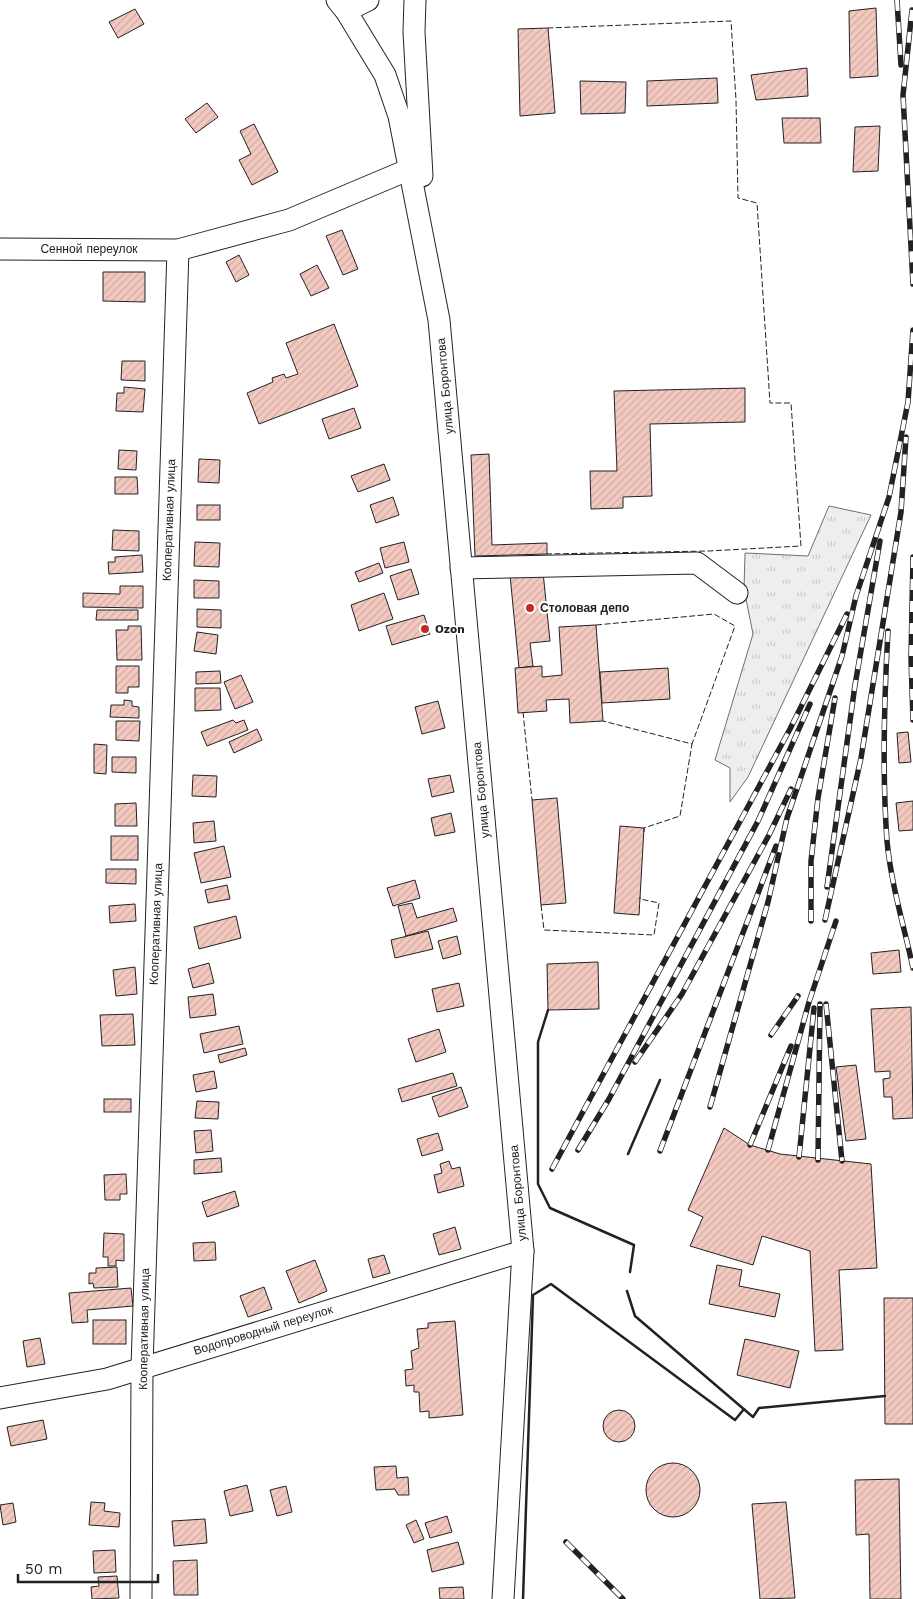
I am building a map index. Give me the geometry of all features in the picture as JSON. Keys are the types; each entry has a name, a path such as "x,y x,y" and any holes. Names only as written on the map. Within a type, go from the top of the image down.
{"street":[{"path":"342,5 368,0"},
{"path":"415,0 424,249"},
{"name":"улица Боронтова","path":"342,5 386,75 399,116 439,320 523,1251 503,1599"},
{"name":"Сенной переулок","path":"0,249 178,250 289,220 410,169"},
{"name":"Кооперативная улица","path":"141,1599 142,1367 178,250"},
{"path":"461,568 697,563 737,593"},
{"name":"Водопроводный переулок","path":"0,1398 107,1379 523,1251"}],"green space":[{"path":"829,506 871,515 748,777 730,802 730,768 715,760 753,634 744,589 745,553 808,556"}],"building":[{"path":"876,8 878,76 850,78 849,11"},
{"path":"135,9 144,24 118,38 109,22"},
{"path":"548,28 555,113 520,116 518,29"},
{"path":"807,68 808,96 756,100 751,75"},
{"path":"717,78 718,103 647,106 647,81"},
{"path":"580,81 626,82 625,113 581,114"},
{"path":"207,103 218,117 196,133 185,119"},
{"path":"782,118 820,118 821,143 784,143"},
{"path":"254,124 278,172 252,185 239,160 251,154 240,131"},
{"path":"880,126 878,171 853,172 855,127"},
{"path":"342,230 358,269 343,275 326,236"},
{"path":"239,255 249,275 236,282 226,262"},
{"path":"317,265 329,288 311,296 300,274"},
{"path":"103,272 145,272 145,302 103,301"},
{"path":"334,324 358,386 259,424 247,393 273,382 272,378 284,374 286,378 298,374 286,343"},
{"path":"122,361 145,361 145,381 121,380"},
{"path":"124,387 145,389 143,412 116,411 117,393 124,393"},
{"path":"745,388 745,422 650,424 652,496 623,497 623,508 591,509 590,471 617,471 614,391"},
{"path":"354,408 361,428 329,439 322,419"},
{"path":"119,450 137,451 136,470 118,469"},
{"path":"489,454 492,545 547,543 547,554 475,556 471,455"},
{"path":"199,459 220,460 219,483 198,482"},
{"path":"384,464 390,480 358,492 351,476"},
{"path":"115,477 137,477 138,494 115,494"},
{"path":"393,497 399,515 376,523 370,505"},
{"path":"197,505 220,505 220,520 197,520"},
{"path":"113,530 139,531 139,551 112,550"},
{"path":"195,542 220,543 219,567 194,566"},
{"path":"404,542 409,562 385,568 380,548"},
{"path":"142,555 143,572 109,574 108,562 115,562 115,557"},
{"path":"379,563 383,573 359,582 355,572"},
{"path":"411,569 419,594 398,600 390,576"},
{"name":"Столовая депо","path":"543,572 550,641 530,643 533,666 519,668 510,575"},
{"path":"194,580 219,581 219,598 194,598"},
{"path":"120,586 143,586 143,608 83,607 83,593 120,594"},
{"path":"384,593 393,619 359,631 351,605"},
{"path":"197,609 221,610 221,628 197,627"},
{"path":"97,610 138,610 138,620 96,620"},
{"path":"424,615 430,634 392,645 386,626"},
{"path":"596,625 603,721 570,723 569,699 546,700 547,711 518,713 515,668 542,666 542,677 562,675 559,627"},
{"path":"128,626 141,626 142,660 117,660 116,630 128,630"},
{"path":"197,632 218,635 216,654 194,651"},
{"path":"116,666 139,666 139,687 128,687 128,693 116,693"},
{"path":"668,668 670,699 602,703 600,672"},
{"path":"220,671 221,683 196,684 196,672"},
{"path":"241,675 253,702 235,709 224,682"},
{"path":"195,688 220,688 221,710 195,711"},
{"path":"124,700 132,701 132,706 139,707 139,718 110,717 111,705 124,705"},
{"path":"438,701 445,728 422,734 415,707"},
{"path":"233,720 236,723 244,720 248,730 207,746 201,732"},
{"path":"116,721 140,721 139,741 116,740"},
{"path":"257,729 262,740 234,753 229,742"},
{"path":"908,732 911,762 899,763 897,733"},
{"path":"94,744 107,745 106,774 94,773"},
{"path":"112,757 136,757 136,773 112,772"},
{"path":"193,775 217,776 216,797 192,796"},
{"path":"450,775 454,792 432,797 428,779"},
{"path":"557,798 566,903 541,905 532,800"},
{"path":"913,801 913,830 899,831 896,803"},
{"path":"136,803 137,826 115,826 115,804"},
{"path":"451,813 455,832 435,836 431,818"},
{"path":"214,821 216,841 194,843 193,823"},
{"path":"620,826 644,828 639,915 614,913"},
{"path":"111,836 138,836 138,860 111,860"},
{"path":"224,846 231,877 201,883 194,853"},
{"path":"106,869 136,869 136,884 106,883"},
{"path":"415,880 420,898 393,906 387,888"},
{"path":"227,885 230,899 208,903 205,890"},
{"path":"412,903 417,918 453,908 457,921 406,936 398,906"},
{"path":"135,904 136,921 110,923 109,906"},
{"path":"236,916 241,938 199,949 194,927"},
{"path":"428,931 433,949 395,958 391,940"},
{"path":"457,936 461,954 443,959 438,941"},
{"path":"899,950 901,972 873,974 871,953"},
{"path":"598,962 599,1009 548,1010 547,964"},
{"path":"209,963 214,983 193,988 188,969"},
{"path":"135,967 137,994 116,996 113,970"},
{"path":"459,983 464,1006 437,1012 432,989"},
{"path":"213,994 216,1015 190,1018 188,997"},
{"path":"911,1007 913,1118 893,1119 892,1097 884,1097 883,1079 890,1078 890,1071 875,1072 871,1009"},
{"path":"133,1014 135,1045 102,1046 100,1015"},
{"path":"239,1026 243,1044 204,1053 200,1034"},
{"path":"439,1029 446,1052 416,1062 408,1039"},
{"path":"245,1048 247,1055 220,1063 218,1055"},
{"path":"856,1065 866,1139 846,1141 836,1067"},
{"path":"214,1071 217,1088 196,1092 193,1075"},
{"path":"453,1073 457,1086 402,1102 398,1089"},
{"path":"461,1087 468,1107 439,1117 432,1097"},
{"path":"104,1099 131,1099 131,1112 104,1112"},
{"path":"197,1101 219,1102 218,1119 195,1118"},
{"path":"724,1128 750,1145 780,1154 871,1164 877,1268 839,1270 843,1350 815,1351 810,1251 762,1236 753,1265 690,1246 703,1217 688,1210"},
{"path":"211,1130 213,1151 196,1153 194,1131"},
{"path":"438,1133 443,1150 422,1156 417,1139"},
{"path":"221,1158 222,1172 194,1174 194,1160"},
{"path":"449,1161 452,1169 460,1167 464,1186 438,1193 434,1175 442,1173 440,1164"},
{"path":"126,1174 127,1194 120,1194 120,1200 105,1200 104,1175"},
{"path":"235,1191 239,1206 207,1217 202,1202"},
{"path":"455,1227 461,1249 439,1255 433,1234"},
{"path":"104,1233 124,1234 124,1261 116,1260 116,1266 108,1266 108,1257 103,1257"},
{"path":"215,1242 216,1260 194,1261 193,1243"},
{"path":"384,1255 390,1273 373,1278 368,1259"},
{"path":"315,1260 327,1291 299,1303 286,1271"},
{"path":"717,1265 742,1270 739,1286 780,1294 775,1317 709,1304"},
{"path":"117,1267 118,1287 94,1288 93,1283 89,1284 89,1273 96,1273 96,1268"},
{"path":"264,1287 272,1309 248,1317 240,1296"},
{"path":"131,1288 133,1306 87,1310 88,1322 72,1323 69,1293"},
{"path":"884,1298 913,1298 913,1424 885,1424"},
{"path":"93,1320 126,1320 126,1344 93,1344"},
{"path":"455,1321 463,1415 429,1418 429,1411 420,1412 419,1392 414,1392 414,1385 406,1386 405,1370 413,1369 411,1351 419,1348 417,1329 428,1328 428,1323"},
{"path":"40,1338 45,1364 27,1367 23,1341"},
{"path":"745,1339 799,1351 790,1388 737,1375"},
{"path":"619,1410 630,1415 635,1426 630,1437 619,1442 608,1437 603,1426 608,1415"},
{"path":"43,1420 47,1439 11,1446 7,1427"},
{"path":"668,1463 678,1463 688,1467 696,1475 700,1490 696,1505 688,1513 678,1517 668,1517 658,1513 650,1505 646,1495 646,1485 650,1475 658,1467"},
{"path":"396,1466 397,1478 408,1477 409,1495 398,1495 395,1489 376,1490 374,1467"},
{"path":"899,1479 901,1599 870,1599 869,1534 856,1535 855,1480"},
{"path":"247,1485 253,1511 230,1516 224,1491"},
{"path":"286,1486 292,1512 277,1516 270,1490"},
{"path":"91,1502 105,1503 104,1511 120,1513 119,1527 89,1525"},
{"path":"786,1502 795,1598 760,1599 752,1504"},
{"path":"13,1503 16,1522 3,1525 0,1505"},
{"path":"447,1516 452,1532 430,1538 425,1523"},
{"path":"205,1519 207,1543 174,1546 172,1521"},
{"path":"416,1520 424,1539 414,1543 406,1525"},
{"path":"458,1542 464,1564 432,1572 427,1550"},
{"path":"115,1550 116,1572 94,1573 93,1551"},
{"path":"197,1560 198,1595 174,1595 173,1561"},
{"path":"117,1576 119,1598 92,1599 91,1587 99,1586 98,1577"},
{"path":"463,1587 464,1599 440,1599 439,1588"}],"railway":[{"path":"897,0 901,65"},
{"path":"912,10 903,95 913,284"},
{"path":"710,1107 768,902 787,818 842,656 856,596 889,497 908,402 913,330"},
{"path":"825,920 861,758 901,512 906,437"},
{"path":"827,887 855,685 880,541"},
{"path":"913,557 911,658 913,720"},
{"path":"552,1169 790,729 847,614"},
{"path":"888,631 884,736 884,789 887,841 895,889 913,968"},
{"path":"811,921 811,861 818,798 835,698"},
{"path":"578,1150 609,1099 758,821 810,704"},
{"path":"635,1062 682,994 769,835 791,789"},
{"path":"660,1151 776,846"},
{"path":"768,1150 809,1002 836,921"},
{"path":"771,1035 798,996"},
{"path":"818,1160 820,1004"},
{"path":"826,1004 842,1161"},
{"path":"799,1157 814,1008"},
{"path":"750,1145 791,1046"},
{"path":"566,1542 623,1599"}],"fence":[{"path":"546,554 709,551 801,546 791,403 770,403 757,203 738,198 736,100 731,21 548,28"},
{"path":"596,625 714,614 735,626 692,744 603,721"},
{"path":"523,712 532,800"},
{"path":"644,832 644,828 680,816 692,744"},
{"path":"541,905 544,930 654,935 659,903 640,899 640,897"}],"wall":[{"path":"548,1010 538,1042 538,1184 550,1208 634,1245 630,1272"},
{"path":"628,1154 660,1080"},
{"path":"523,1599 533,1295 551,1284 735,1420 744,1409"},
{"path":"627,1291 635,1316 753,1417 759,1408 885,1396"}],"place":[{"name":"Столовая депо","path":"530,608"},
{"name":"Ozon","path":"425,629"}]}
